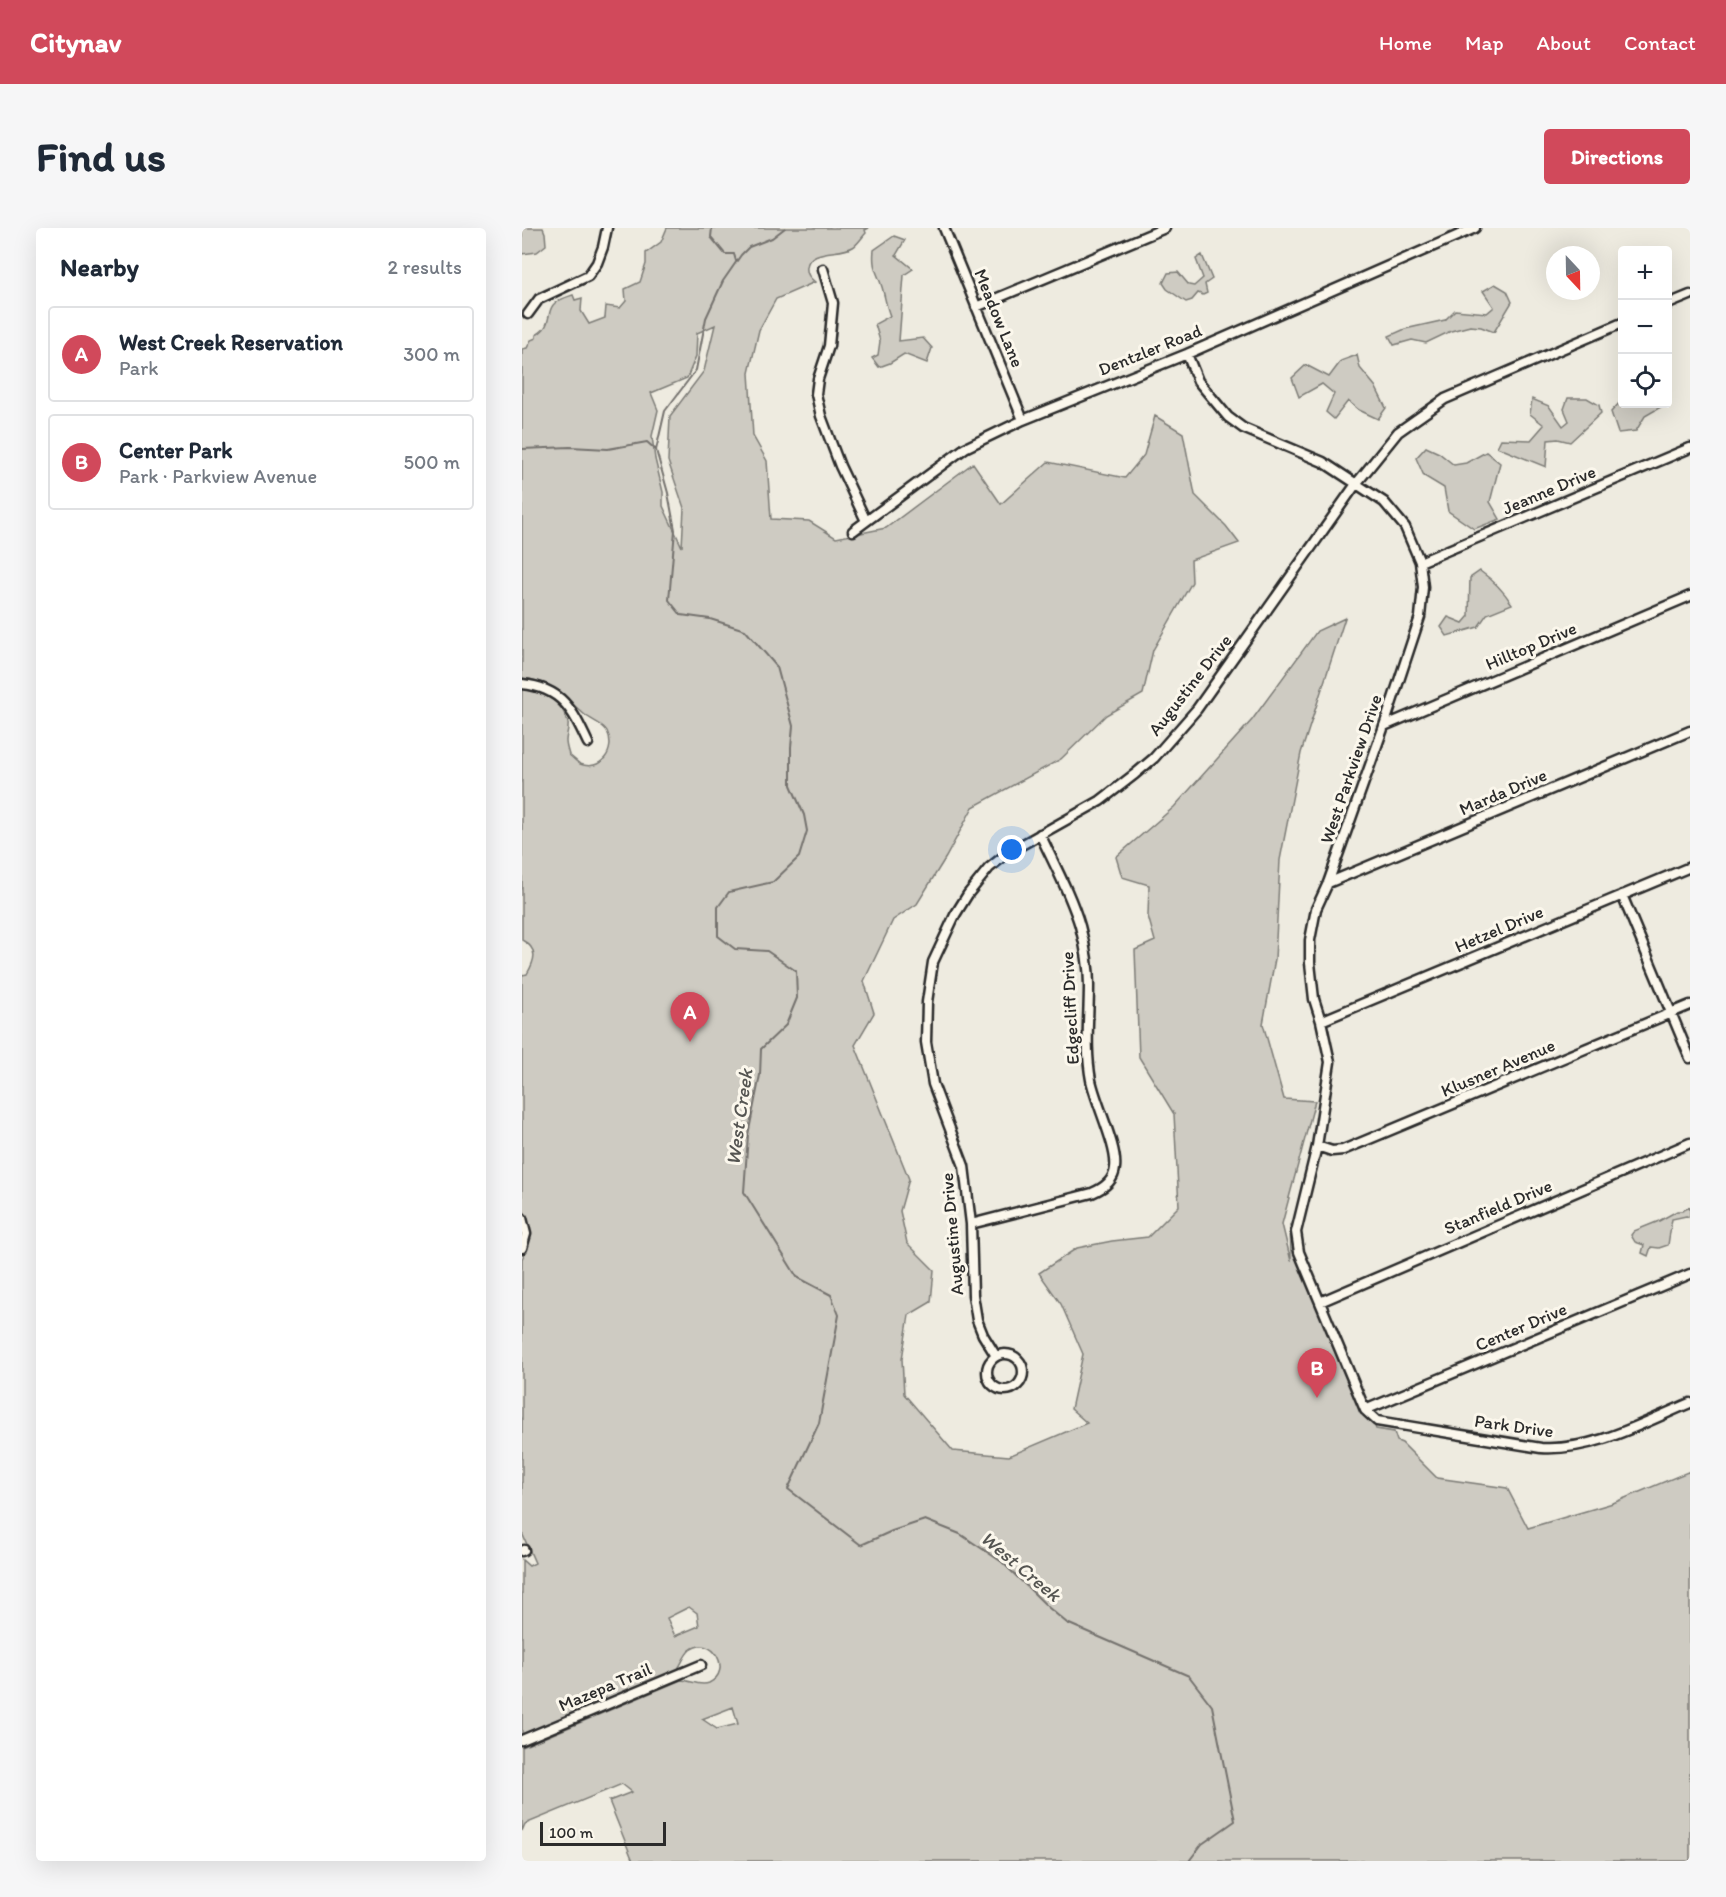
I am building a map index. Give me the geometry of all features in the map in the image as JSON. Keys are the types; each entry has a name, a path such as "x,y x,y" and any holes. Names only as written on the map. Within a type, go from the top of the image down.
{"street":[{"path":"528,314 539,299 588,276 597,263 607,228"},
{"name":"Meadow Lane","path":"944,228 1023,420"},
{"path":"976,307 1165,228"},
{"name":"Dentzler Road","path":"853,531 965,448 1023,420 1186,354 1475,228"},
{"path":"823,269 833,303 829,346 818,379 816,394 820,416 866,521"},
{"path":"1672,302 1690,295"},
{"name":"Augustine Drive","path":"996,1356 977,1320 973,1295 971,1224 963,1166 933,1084 926,1042 927,1002 933,962 955,915 989,868 1009,852 1100,801 1135,774 1174,735 1197,709 1356,484 1398,432 1445,399 1618,325"},
{"name":"West Parkview Drive","path":"1186,354 1198,381 1228,417 1243,428 1323,462 1384,502 1406,527 1420,562 1422,587 1420,617 1384,726 1328,883 1316,909 1310,940 1314,999 1330,1062 1317,1146 1296,1232 1299,1252 1365,1410"},
{"name":"Jeanne Drive","path":"1420,562 1690,448"},
{"name":"Hilltop Drive","path":"1384,726 1690,596"},
{"path":"522,684 539,686 554,693 569,708 588,742"},
{"name":"Marda Drive","path":"1328,883 1690,731"},
{"name":"Edgecliff Drive","path":"971,1224 1092,1193 1109,1183 1115,1169 1114,1154 1096,1099 1089,1067 1086,1037 1089,984 1083,938 1071,902 1040,834"},
{"name":"Hetzel Drive","path":"1321,1021 1690,867"},
{"path":"1622,895 1690,1058"},
{"name":"Klusner Avenue","path":"1317,1146 1332,1151 1343,1150 1690,1005"},
{"name":"Stanfield Drive","path":"1320,1302 1690,1143"},
{"path":"522,1218 526,1234 522,1248"},
{"name":"Center Drive","path":"1365,1410 1690,1274"},
{"path":"1012,1355 1021,1363 1023,1374 1019,1384 1014,1388 1000,1390 989,1381 987,1367 996,1356 1012,1355"},
{"name":"Park Drive","path":"1365,1410 1377,1421 1541,1448 1562,1449 1591,1444 1690,1403"},
{"name":"Mazepa Trail","path":"522,1740 701,1665"}],"shaded area":[{"path":"522,228 543,228 546,245 537,252 522,254"},
{"path":"667,228 869,228 853,247 813,257 807,269 809,276 815,282 776,299 759,330 749,373 753,436 767,461 771,519 809,521 836,538 886,528 973,463 1001,504 1048,462 1125,478 1144,455 1155,416 1183,433 1195,495 1226,526 1239,543 1191,560 1192,582 1153,650 1143,694 1106,715 1061,759 973,807 917,904 893,920 864,981 874,1013 855,1045 909,1179 900,1211 907,1243 934,1270 931,1302 909,1315 902,1359 904,1394 953,1451 1009,1456 1087,1423 1071,1409 1083,1354 1061,1304 1039,1273 1077,1248 1148,1237 1179,1206 1174,1114 1139,1057 1135,950 1155,941 1148,916 1149,885 1122,877 1116,857 1174,807 1252,720 1317,631 1345,618 1301,753 1280,860 1275,959 1263,1024 1284,1099 1315,1101 1282,1224 1291,1261 1290,1224 1376,1429 1394,1432 1397,1441 1402,1443 1437,1478 1507,1488 1528,1528 1613,1503 1690,1471 1690,1861 633,1861 609,1801 632,1792 622,1784 525,1824 522,1831 522,1747 681,1680 709,1683 720,1671 720,1663 712,1650 698,1646 688,1652 677,1670 522,1736 522,1560 529,1566 535,1563 522,1533 522,1259 530,1233 522,1207 522,975 527,974 534,955 531,947 522,940 522,689 544,694 562,709 568,723 566,741 569,755 580,764 594,765 605,758 610,746 610,738 600,724 585,715 550,686 522,678 522,349 527,348 531,340 536,338 536,335 545,327 552,306 564,298 573,295 575,300 582,298 581,311 589,324 605,318 606,306 620,308 626,301 625,289 640,282 646,264 646,253 661,242","holes":["715,325 704,371 670,416 668,461 684,508 682,547 663,506 663,492 652,436 658,410 651,393 687,378 696,356 697,333","689,1607 697,1613 699,1626 675,1636 667,1618","733,1707 738,1724 717,1729 702,1719"]},
{"path":"894,236 905,240 896,255 913,269 904,275 899,341 923,338 932,348 927,363 904,354 879,367 872,358 878,355 880,341 875,324 890,316 874,265 874,250"},
{"path":"1202,255 1212,279 1205,284 1207,293 1203,295 1198,293 1192,300 1186,302 1167,289 1163,283 1168,273 1178,272 1189,285 1194,286 1203,278 1196,259"},
{"path":"1495,284 1507,291 1512,302 1494,332 1470,326 1451,331 1426,343 1412,340 1394,345 1389,336 1405,329 1445,320 1455,310 1487,313 1494,307 1483,291"},
{"path":"1357,355 1360,368 1375,386 1386,408 1378,419 1359,410 1348,401 1334,419 1326,412 1334,394 1322,384 1299,397 1292,378 1306,365 1329,377 1341,361"},
{"path":"1568,398 1587,398 1599,405 1601,413 1570,442 1558,439 1548,440 1546,467 1497,447 1501,439 1531,440 1544,425 1530,414 1532,399 1549,406 1563,426 1569,421 1564,409"},
{"path":"1618,404 1618,408 1659,408 1645,416 1636,431 1618,433 1611,412"},
{"path":"1426,447 1439,453 1454,465 1466,463 1486,452 1500,463 1490,502 1500,519 1474,529 1448,511 1444,488 1424,476 1416,458"},
{"path":"1480,571 1505,594 1512,604 1487,614 1478,627 1447,636 1441,627 1448,617 1463,623 1469,616 1470,578"},
{"path":"1690,1207 1690,1217 1672,1219 1668,1245 1659,1248 1651,1247 1648,1256 1642,1253 1644,1245 1635,1242 1631,1235 1634,1231"}],"waterway":[{"path":"712,228 711,237 725,254 734,254 736,261"},
{"path":"656,450 665,411 696,370 706,318 723,281 749,247 772,238 785,228"},
{"name":"West Creek","path":"522,449 570,447 608,449 647,442 656,450 675,530 669,600 681,615 710,619 745,630 777,667 793,726 791,785 804,815 807,831 799,857 773,882 729,892 718,907 718,936 735,949 767,951 796,971 797,998 786,1025 761,1049 760,1075 748,1135 744,1192 797,1277 831,1295 839,1315 819,1423 788,1489 861,1545 925,1520 960,1534 1002,1562 1067,1623 1189,1676 1212,1706 1235,1821 1202,1844 1189,1861"}],"place":[{"name":"West Creek Reservation","path":"690,1042"},
{"name":"Center Park","path":"1317,1398"}]}
